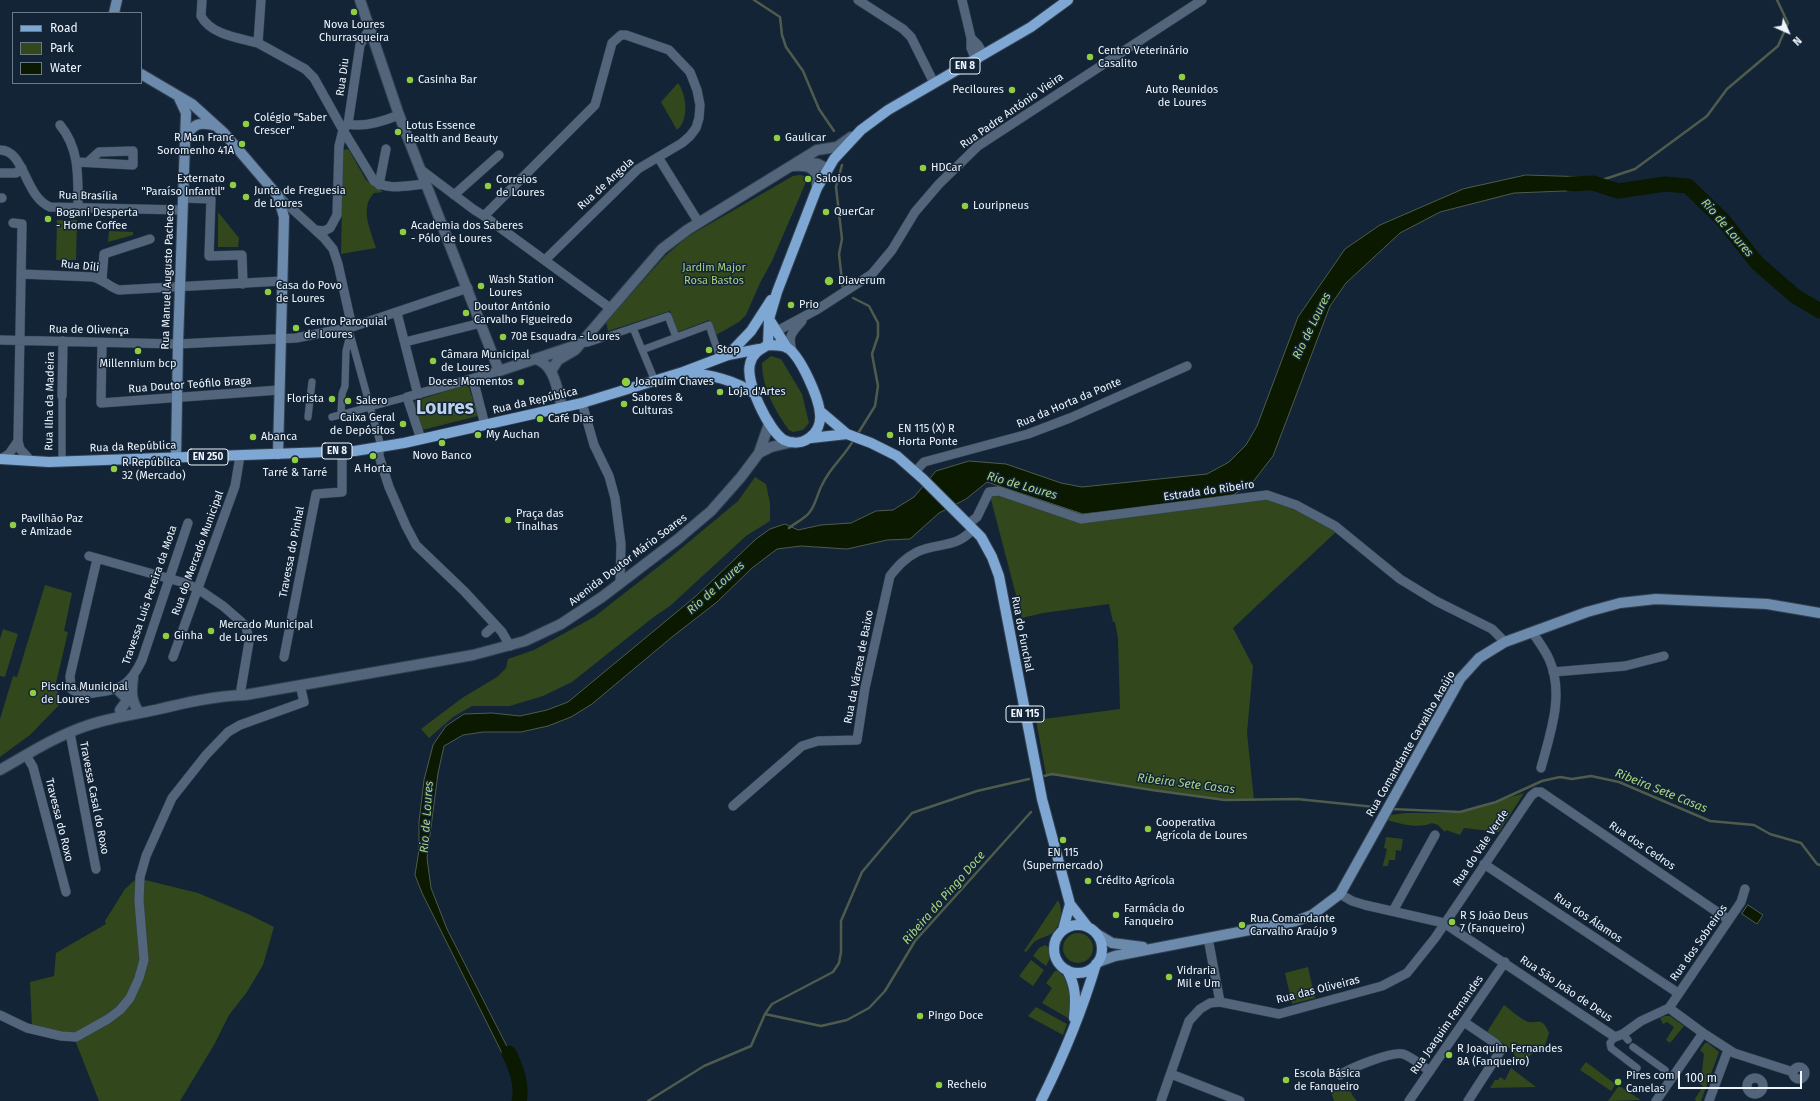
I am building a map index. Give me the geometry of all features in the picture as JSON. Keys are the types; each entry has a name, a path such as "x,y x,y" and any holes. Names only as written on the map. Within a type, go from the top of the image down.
{"main road":[{"path":"114,12 117,0"},
{"name":"EN 8","path":"834,159 861,130 888,110 1031,27 1068,0"},
{"path":"142,75 179,98 192,104 216,126 278,196 284,217 278,454"},
{"name":"Rua Manuel Augusto Pacheco","path":"176,458 178,344 186,113 179,98"},
{"path":"184,138 192,127 197,124 216,126"},
{"path":"792,442 783,439 769,424 755,394 749,366 752,357 763,347 777,292 817,188 834,159"},
{"path":"724,356 750,331 777,292"},
{"path":"769,319 810,382 820,411 821,421 811,438"},
{"name":"Rua da República","path":"0,459 31,462 62,462 355,451 421,440 582,403 683,372 724,356 763,347 777,345 790,351"},
{"name":"Rua da República","path":"683,372 716,376 742,385 755,394"},
{"name":"Rua do Funchal","path":"820,411 847,434 871,443 897,456 919,475 970,526 988,547 996,567 1038,782 1070,904 1087,926 1097,934 1102,948 1086,1000 1070,1034 1056,1071 1041,1101"},
{"name":"Rua do Funchal","path":"792,442 802,442 811,438 847,434"},
{"name":"Rua Comandante Carvalho Araújo","path":"1097,963 1115,956 1283,924 1306,917 1322,909 1340,894 1460,679 1479,658 1505,642 1587,612 1620,603 1656,599 1767,604 1820,613"},
{"name":"Rua do Funchal","path":"1070,904 1063,930 1057,936 1054,950 1059,964 1067,970 1074,986 1076,997 1070,1034"},
{"path":"1063,930 1070,926 1087,926"},
{"path":"1097,934 1112,943 1149,949"},
{"path":"1067,970 1081,972 1088,970 1097,963"}],"street":[{"path":"202,0 201,16 209,27 222,33 258,43 305,69 314,78 346,127 374,181 385,187 426,184"},
{"path":"258,43 261,0"},
{"path":"360,0 399,115 468,288 499,371"},
{"path":"858,0 903,29 910,37 934,83"},
{"path":"962,0 971,38 978,45 980,57"},
{"name":"Rua Padre António Vieira","path":"777,331 808,315 850,290 872,274 892,250 920,206 939,184 978,146 1202,0"},
{"name":"Rua Diu","path":"316,230 324,231 330,228 337,215 339,146 346,127 360,46 370,28"},
{"name":"Rua de Angola","path":"484,216 595,105 612,42 616,38 626,35 664,47 687,68 697,90 700,105 696,128 682,143 638,168 545,260"},
{"path":"346,127 373,123 399,115"},
{"path":"60,125 67,133 77,162 78,208"},
{"path":"551,371 558,360 576,350 610,308 662,249 699,223 817,150 837,147 861,130"},
{"path":"379,185 386,149"},
{"name":"Rua Brasília","path":"0,150 6,150 12,153 22,168 30,189 42,204 50,207 182,210"},
{"path":"812,153 822,154 834,159"},
{"path":"454,195 499,155"},
{"path":"658,157 699,223"},
{"path":"793,166 806,161 818,164 828,169"},
{"path":"77,162 88,162"},
{"path":"793,166 807,165 813,170 817,177 817,188"},
{"path":"0,173 16,173 22,168"},
{"path":"420,170 472,210 484,216 610,308"},
{"path":"278,196 316,230 333,249 338,264 351,330 369,406 380,446 379,456 389,487 412,538 422,552 464,591 502,632 510,646"},
{"path":"183,198 211,199 209,256 242,255 243,284"},
{"path":"13,223 22,224 18,441 20,449 31,462"},
{"path":"102,279 104,254 150,240"},
{"name":"Rua Díli","path":"22,274 78,276 102,279 112,287 119,290 282,281"},
{"name":"Rua de Olivença","path":"0,340 178,344 299,337 351,330 468,288"},
{"path":"397,313 418,395"},
{"name":"Rua Padre António Vieira","path":"790,351 789,343 793,331 808,315"},
{"path":"332,417 473,379 668,316 676,337"},
{"path":"405,342 481,324"},
{"path":"642,350 709,325 724,356"},
{"path":"633,328 655,381"},
{"path":"341,414 342,394 345,386 346,351 351,330"},
{"name":"Rua Ilha da Madeira","path":"62,462 63,341"},
{"name":"Rua Doutor Teófilo Braga","path":"102,343 101,403 177,399 279,390"},
{"path":"535,359 543,361 551,371 562,407"},
{"name":"Rua da Horta da Ponte","path":"919,475 924,462 1028,434 1070,418 1187,366"},
{"path":"473,379 485,425"},
{"path":"308,417 312,382"},
{"path":"407,397 421,440"},
{"path":"582,403 594,445 609,476 618,513 621,544 620,583"},
{"name":"Avenida Doutor Mário Soares","path":"0,770 70,733 86,726 137,710 223,696 237,692 244,695 473,656 510,646 561,624 583,611 678,539 711,511 726,496 759,453 769,424"},
{"path":"0,459 9,454 18,441"},
{"path":"759,453 771,447 792,442"},
{"name":"Travessa do Pinhal","path":"284,657 316,494 342,492 342,451"},
{"name":"Rua do Mercado Municipal","path":"173,657 235,486 240,456"},
{"name":"Estrada do Ribeiro","path":"970,526 977,517 989,492 999,491 1081,519 1268,495 1296,505 1335,526 1400,579 1436,601 1492,629 1505,642"},
{"name":"Travessa Luís Pereira da Mota","path":"117,689 133,678 142,660 188,523"},
{"name":"Rua da Várzea de Baixo","path":"733,806 802,746 818,741 857,740 865,688 890,576 902,562 918,552 961,540 970,526"},
{"path":"126,698 117,689 81,695 71,689 70,670 93,557 198,589 223,606 246,626 249,642 237,692"},
{"path":"486,633 495,625"},
{"path":"1533,632 1549,659 1553,672 1556,700 1552,727 1541,768"},
{"path":"1553,672 1625,666 1664,656"},
{"path":"120,710 133,678"},
{"path":"133,678 131,690 137,710"},
{"path":"0,1015 27,1028 61,1036 76,1037 108,1019 120,1010 130,998 139,978 144,960 139,901 140,877 146,856 172,798 206,755 228,732 240,725 304,702 300,685"},
{"name":"Avenida Doutor Mário Soares","path":"86,726 104,715 120,710 137,710"},
{"name":"Travessa Casal do Roxo","path":"70,733 96,868"},
{"name":"Travessa do Roxo","path":"26,755 33,767 66,892"},
{"name":"Rua do Vale Verde","path":"1444,923 1531,796 1536,792 1541,792"},
{"name":"Rua dos Cedros","path":"1541,792 1729,920"},
{"path":"1393,911 1435,835"},
{"name":"Rua dos Álamos","path":"1484,864 1678,993"},
{"name":"Rua dos Sobreiros","path":"1668,1008 1741,902 1745,889"},
{"name":"Rua São João de Deus","path":"1340,894 1352,901 1444,923 1622,1037"},
{"name":"Rua das Oliveiras","path":"1220,1002 1279,1014 1382,986 1407,974 1444,923"},
{"path":"1161,1101 1193,1015 1210,1003 1220,1002 1208,938"},
{"name":"Rua Joaquim Fernandes","path":"1409,1101 1505,962"},
{"path":"1637,1068 1611,1048 1610,1043 1622,1037 1641,1021 1668,1008 1728,1050 1793,1072"},
{"path":"1464,1022 1495,1043 1501,1050 1468,1101"},
{"path":"1656,1101 1703,1033"},
{"path":"1633,1047 1665,1070"},
{"path":"1709,1101 1728,1050"},
{"path":"1340,1075 1350,1068 1399,1054 1409,1057 1430,1071"},
{"path":"1171,1074 1240,1101"}],"green space":[{"path":"678,83 685,101 685,114 681,126 677,130 661,102"},
{"path":"346,149 349,150 366,180 383,192 374,193 367,206 369,227 376,248 341,254 343,151"},
{"name":"Jardim Major Rosa Bastos","path":"793,176 805,176 806,182 772,261 760,283 746,315 739,322 716,335 709,320 678,332 670,311 608,331 606,322 665,256 687,237"},
{"path":"218,212 239,238 238,247 218,247"},
{"path":"57,220 77,220 76,260 56,260"},
{"path":"109,231 133,232 133,235 108,242"},
{"path":"771,356 781,359 802,394 809,423 803,430 793,432 789,430 770,398 764,381 762,363"},
{"path":"468,384 478,416 422,430 414,404 415,401"},
{"path":"755,477 766,484 770,503 770,521 746,536 670,606 655,616 572,682 543,696 510,706 472,706 453,717 429,738 421,729 462,698 497,677 506,668 508,659 534,650 594,617 672,556 738,501"},
{"path":"989,492 1081,519 1267,495 1296,505 1336,532 1233,628 1253,666 1247,733 1254,800 1175,794 1072,777 1046,775 1036,720 1120,709 1118,638 1115,622 1113,622 1109,604 1043,613 1022,618"},
{"name":"Piscina Municipal de Loures","path":"45,585 72,593 64,631 68,632 56,683 60,704 30,735 0,757 0,719 13,676 17,677"},
{"path":"3,629 18,634 5,677 0,676 0,639"},
{"path":"1524,793 1499,832 1464,828 1460,835 1446,830 1445,832 1438,825 1432,823 1416,826 1387,820 1391,815 1406,813 1460,813"},
{"path":"1386,837 1403,839 1401,851 1396,850 1395,860 1389,860 1388,866 1383,866 1381,873 1387,849 1384,848"},
{"path":"137,878 198,893 248,914 274,927 263,965 247,992 229,1015 214,1045 180,1101 99,1101 73,1035 32,1026 30,982 54,976 56,953 106,924 105,921 125,889"},
{"path":"1058,900 1061,913 1057,927 1051,934 1036,941 1026,952 1024,951"},
{"path":"1078,933 1089,937 1093,948 1089,959 1078,963 1067,959 1063,948 1067,937"},
{"path":"1045,945 1050,948 1051,956 1046,966 1033,956 1039,948"},
{"path":"1031,960 1044,970 1033,986 1019,976"},
{"path":"1308,967 1315,998 1292,1004 1285,973"},
{"path":"1055,971 1059,971 1067,981 1069,987 1071,1006 1068,1018 1042,1003 1052,988 1046,983"},
{"path":"1504,1005 1526,1021 1541,1022 1544,1024 1549,1033 1545,1045 1519,1063 1512,1050 1487,1032"},
{"path":"1036,1007 1067,1024 1063,1035 1028,1016"},
{"path":"1670,1016 1684,1026 1670,1043 1666,1040 1674,1027 1667,1022 1663,1024 1660,1018"},
{"path":"1705,1043 1708,1043 1719,1052 1701,1101 1696,1101 1695,1099 1703,1086 1696,1081 1702,1072 1704,1054 1700,1050"},
{"path":"1586,1062 1614,1083 1615,1085 1611,1091 1580,1070"},
{"path":"1511,1068 1536,1087 1490,1088 1495,1080 1498,1080 1500,1077 1505,1080"},
{"path":"1349,1086 1352,1095 1357,1101 1334,1101 1331,1092"},
{"path":"1618,1087 1621,1087 1641,1100 1608,1101"}],"water":[{"path":"1526,175 1589,177 1589,190 1514,193 1440,212 1400,233 1346,283 1330,306 1273,456 1252,483 1233,495 1140,508 1083,514 987,482 966,499 939,513 910,539 887,540 847,549 801,546 777,549 752,568 717,602 672,637 592,704 571,717 548,726 521,732 483,732 463,735 444,746 438,773 427,858 431,888 447,929 519,1070 512,1073 422,893 415,875 419,850 419,822 424,780 433,745 446,726 464,714 492,713 520,716 547,710 568,702 696,596 756,539 770,529 785,524 798,530 821,525 851,523 876,511 893,510 914,497 936,471 969,461 1006,464 1061,483 1082,487 1207,474 1229,462 1246,445 1257,426 1298,317 1345,249 1380,225 1463,189"},
{"path":"1748,905 1763,915 1757,924 1742,914"}],"waterway":[{"path":"754,0 780,17 782,35 786,47 803,71 819,109 834,131"},
{"path":"1593,183 1635,169 1707,116 1727,89 1778,46 1788,23 1777,0"},
{"path":"842,165 836,187 842,239 839,254 843,290"},
{"name":"Rio de Loures","path":"1570,184 1593,183 1618,191 1665,184 1688,186 1723,220 1757,263 1795,296 1820,311"},
{"path":"853,298 869,306 878,323 878,336 872,354 878,386 875,406 857,435"},
{"path":"789,528 809,513 825,479 854,439"},
{"name":"Ribeira Sete Casas","path":"1044,776 1052,774 1225,800 1297,799 1375,807"},
{"name":"Ribeira Sete Casas","path":"1391,809 1460,812 1496,802 1542,781 1560,777 1572,779 1591,776 1619,782 1710,821 1754,825 1770,834 1801,843 1817,864 1820,865"},
{"path":"648,1101 704,1066 751,1046 765,1014 772,1004 833,972 839,963 841,952 841,921 862,872 912,813 977,791 1029,779"},
{"name":"Ribeira do Pingo Doce","path":"765,1014 821,1026 847,1020 869,1008 885,991 915,941 1031,812"},
{"name":"Rio de Loures","path":"509,1053 519,1082 519,1101"}],"place":[{"name":"Nova Loures Churrasqueira","path":"354,12"},
{"name":"Centro Veterinário Casalito","path":"1090,57"},
{"name":"Auto Reunidos de Loures","path":"1182,77"},
{"name":"Casinha Bar","path":"410,80"},
{"name":"Peciloures","path":"1012,90"},
{"name":"Colégio \"Saber Crescer\"","path":"246,124"},
{"name":"Lotus Essence Health and Beauty","path":"398,132"},
{"name":"Gaulicar","path":"777,138"},
{"name":"R Man Franc Soromenho 41A","path":"242,144"},
{"name":"HDCar","path":"923,168"},
{"name":"Saloios","path":"808,179"},
{"name":"Externato \"Paraíso Infantil\"","path":"233,185"},
{"name":"Correios de Loures","path":"488,186"},
{"name":"Junta de Freguesia de Loures","path":"246,197"},
{"name":"Louripneus","path":"965,206"},
{"name":"QuerCar","path":"826,212"},
{"name":"Bogani Desperta - Home Coffee","path":"48,219"},
{"name":"Academia dos Saberes - Pólo de Loures","path":"403,232"},
{"name":"Diaverum","path":"829,281"},
{"name":"Wash Station Loures","path":"481,286"},
{"name":"Casa do Povo de Loures","path":"268,292"},
{"name":"Prio","path":"791,305"},
{"name":"Doutor António Carvalho Figueiredo","path":"466,313"},
{"name":"Centro Paroquial de Loures","path":"296,328"},
{"name":"70ª Esquadra - Loures","path":"503,337"},
{"name":"Stop","path":"709,350"},
{"name":"Millennium bcp","path":"138,351"},
{"name":"Câmara Municipal de Loures","path":"433,361"},
{"name":"Doces Momentos","path":"521,382"},
{"name":"Joaquim Chaves","path":"626,382"},
{"name":"Loja d'Artes","path":"720,392"},
{"name":"Florista","path":"332,399"},
{"name":"Salero","path":"348,401"},
{"name":"Sabores & Culturas","path":"624,404"},
{"name":"Café Dias","path":"540,419"},
{"name":"Caixa Geral de Depósitos","path":"403,424"},
{"name":"My Auchan","path":"478,435"},
{"name":"EN 115 (X) R Horta Ponte","path":"890,435"},
{"name":"Abanca","path":"253,437"},
{"name":"Novo Banco","path":"442,443"},
{"name":"A Horta","path":"373,456"},
{"name":"Tarré & Tarré","path":"295,460"},
{"name":"R República 32 (Mercado)","path":"114,469"},
{"name":"Praça das Tinalhas","path":"508,520"},
{"name":"Pavilhão Paz e Amizade","path":"13,525"},
{"name":"Mercado Municipal de Loures","path":"211,631"},
{"name":"Ginha","path":"166,636"},
{"name":"Piscina Municipal de Loures","path":"33,693"},
{"name":"Cooperativa Agrícola de Loures","path":"1148,829"},
{"name":"EN 115 (Supermercado)","path":"1063,840"},
{"name":"Crédito Agrícola","path":"1088,881"},
{"name":"Farmácia do Fanqueiro","path":"1116,915"},
{"name":"R S João Deus 7 (Fanqueiro)","path":"1452,922"},
{"name":"Rua Comandante Carvalho Araújo 9","path":"1242,925"},
{"name":"Vidraria Mil e Um","path":"1169,977"},
{"name":"Pingo Doce","path":"920,1016"},
{"name":"R Joaquim Fernandes 8A (Fanqueiro)","path":"1449,1055"},
{"name":"Escola Básica de Fanqueiro","path":"1286,1080"},
{"name":"Pires com Canelas","path":"1618,1082"},
{"name":"Recheio","path":"939,1085"}],"district":[{"name":"Loures","path":"445,409"}]}
